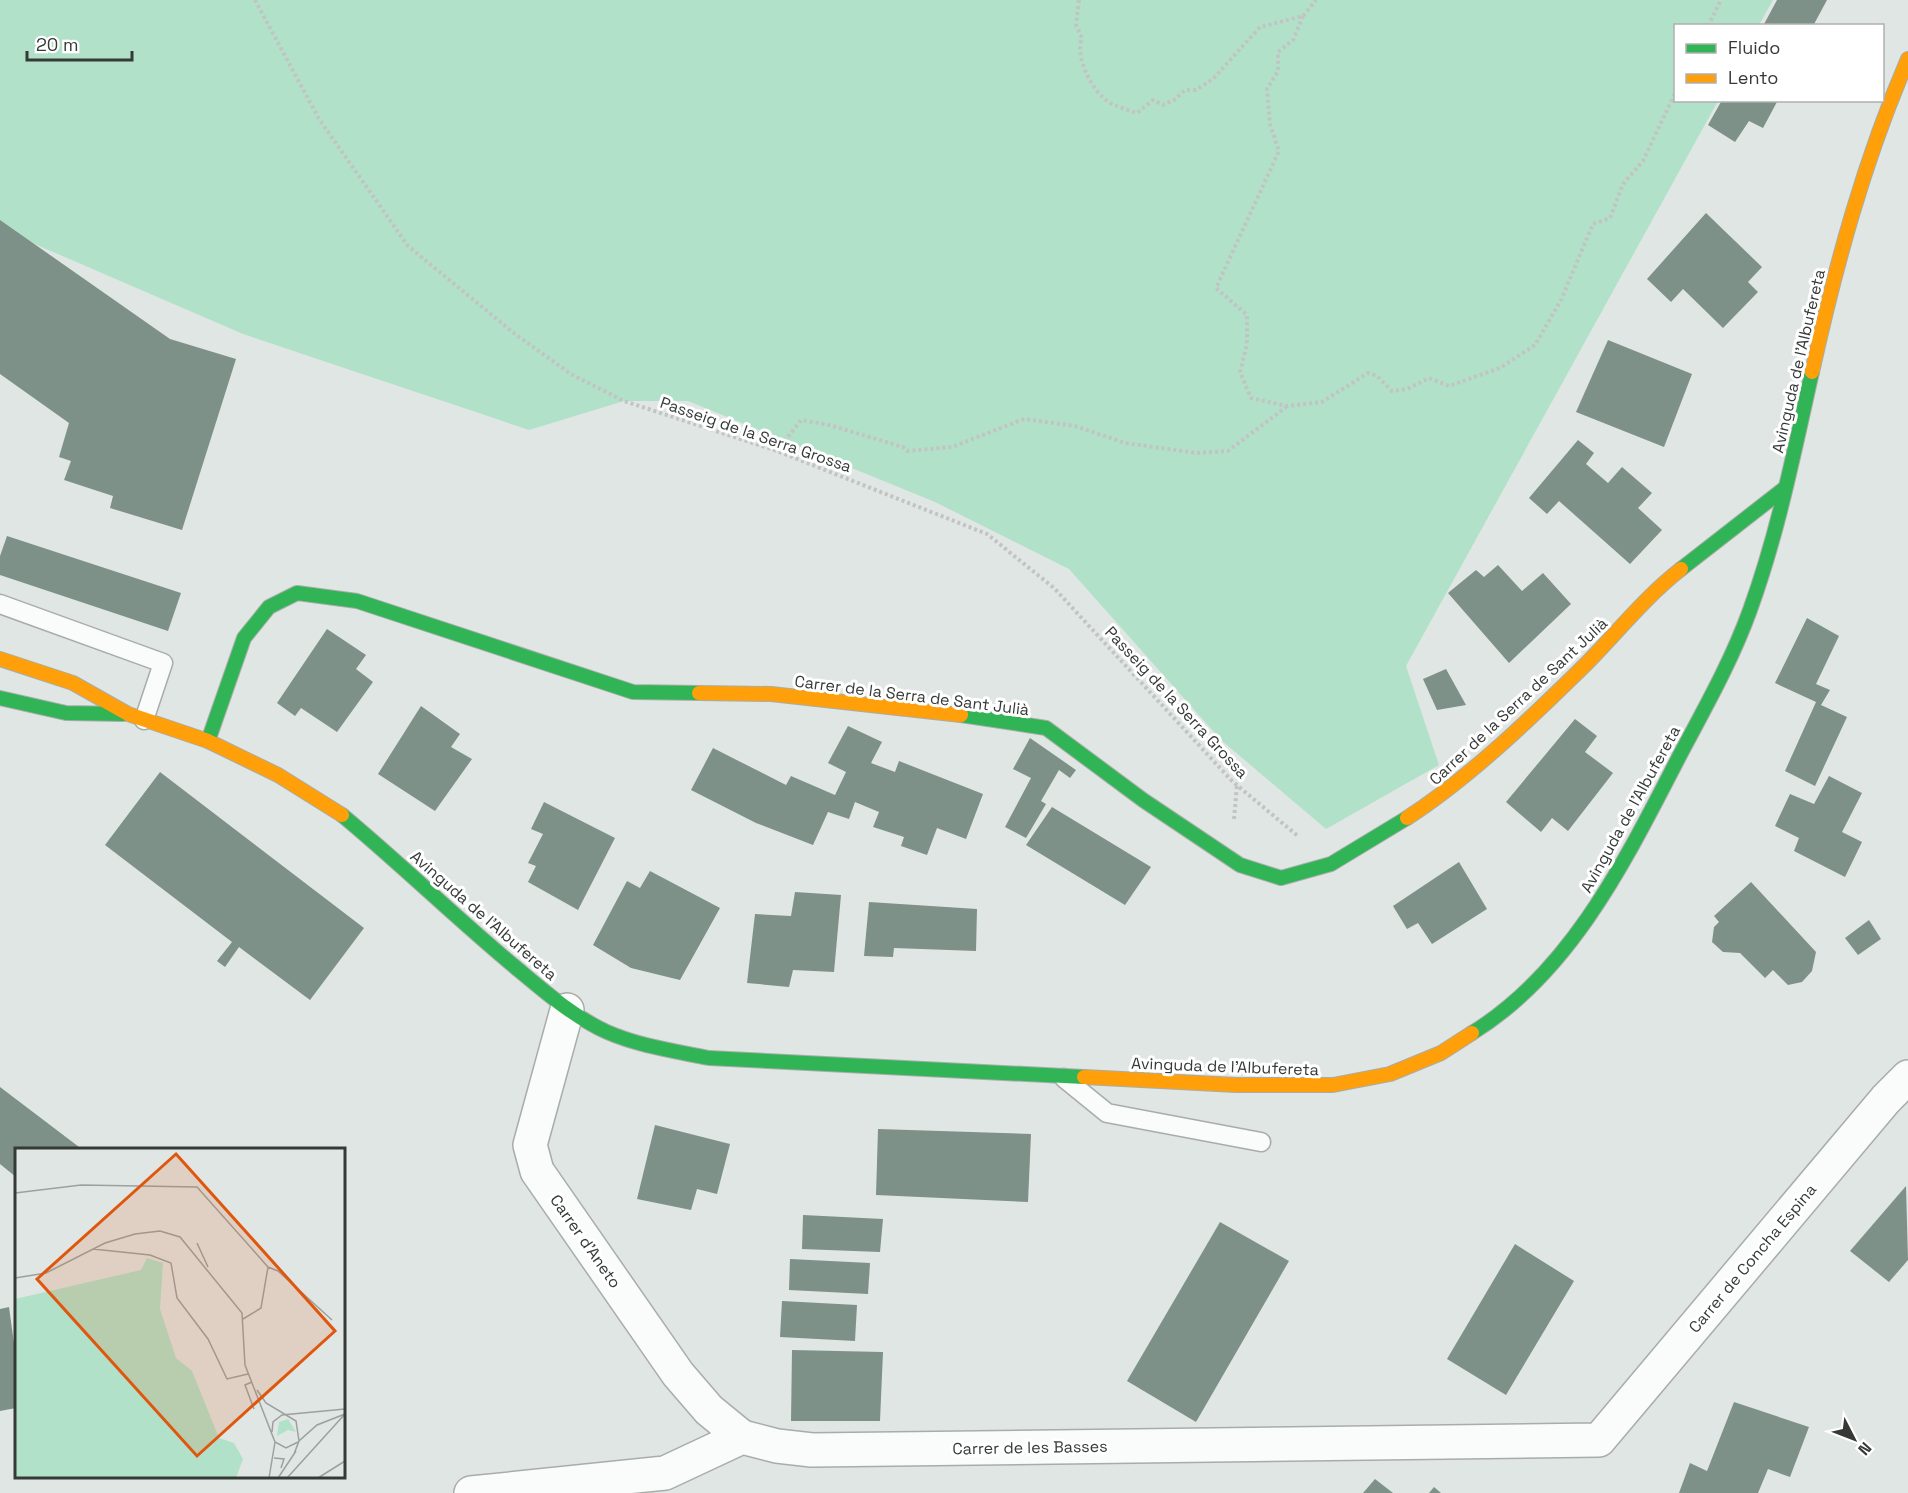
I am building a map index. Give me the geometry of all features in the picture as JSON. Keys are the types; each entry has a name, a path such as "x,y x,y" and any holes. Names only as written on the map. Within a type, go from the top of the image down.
{"main road":[{"name":"Avinguda de l'Albufereta","path":"0,659 73,683 136,717 208,741 278,775 336,810 404,866 467,927 567,1010 608,1032 663,1049 709,1058 1063,1077 1324,1087 1389,1075 1439,1052 1488,1023 1534,986 1608,888 1647,819 1719,679 1758,590 1785,488 1825,311 1860,176 1908,59"},
{"name":"Carrer de la Serra de Sant Julià","path":"208,741 244,638 269,607 297,593 357,602 633,692 771,694 993,718 1046,728 1143,800 1240,865 1281,878 1331,864 1443,795 1584,666 1664,583 1785,488"},
{"name":"Avinguda de l'Albufereta","path":"0,698 66,713 136,717"}],"street":[{"name":"Carrer d'Aneto","path":"567,1010 530,1145 537,1171 678,1374 709,1410 742,1437"},
{"name":"Carrer de Concha Espina","path":"1599,1440 1886,1099 1908,1077"},
{"name":"Carrer de les Basses","path":"742,1437 777,1446 812,1450 1599,1440"},
{"path":"471,1493 665,1473 742,1437"}],"lane":[{"path":"0,604 163,663 136,717"},
{"path":"1063,1077 1107,1113 1261,1142"}],"path":[{"name":"Passeig de la Serra Grossa","path":"255,0 319,119 408,246 515,334 571,374 624,401 777,451 987,534 1054,588 1232,781 1331,864"},
{"path":"1079,0 1077,25 1082,38 1078,48 1082,63 1095,90 1109,103 1137,113 1153,100 1163,105 1174,100 1185,90 1196,90 1213,79 1260,27 1303,16"},
{"path":"1316,0 1303,16 1293,40 1278,52 1278,71 1267,89 1270,124 1279,151 1216,288 1247,315 1247,344 1240,372 1251,398 1287,406 1322,402 1368,373 1377,376 1392,392 1407,389 1429,378 1449,386 1500,368 1535,345 1561,300 1593,224 1610,218 1623,184 1643,161 1674,95"},
{"path":"1709,24 1721,0"},
{"path":"777,451 801,420 854,432 903,447 907,451 952,447 1024,420 1075,426 1125,443 1197,453 1228,451 1287,406"}],"green space":[{"path":"0,0 1773,0 1760,24 1674,24 1674,102 1717,102 1406,666 1439,765 1326,829 1221,740 1069,569 935,502 688,401 624,401 529,430 243,334 0,229"}],"building":[{"path":"1777,0 1827,0 1814,24 1764,24"},
{"path":"1721,102 1777,102 1763,128 1749,121 1735,142 1708,125"},
{"path":"1706,213 1762,267 1748,282 1758,292 1723,328 1683,289 1671,302 1647,279"},
{"path":"0,220 170,339 236,359 182,530 110,508 113,496 64,480 71,461 59,457 69,423 0,374"},
{"path":"1608,340 1692,374 1664,447 1576,412"},
{"path":"1578,440 1594,453 1586,464 1608,483 1622,467 1652,493 1638,508 1662,530 1630,564 1559,501 1547,514 1529,498"},
{"path":"7,536 181,593 168,631 0,575 0,556"},
{"path":"1498,565 1522,591 1543,573 1571,604 1509,663 1448,593 1476,570 1484,577"},
{"path":"1807,618 1839,636 1816,684 1830,690 1821,705 1847,717 1815,786 1785,771 1816,702 1775,683"},
{"path":"327,629 366,655 356,669 373,682 337,732 301,708 295,716 277,703"},
{"path":"1446,669 1466,705 1437,710 1423,679"},
{"path":"421,706 460,734 451,747 472,759 435,811 378,774"},
{"path":"1575,719 1597,736 1585,752 1613,773 1568,831 1552,818 1541,832 1506,802"},
{"path":"848,726 882,742 871,763 895,772 899,761 983,794 966,839 937,828 927,855 901,846 904,837 873,827 879,812 855,802 849,819 828,812 813,845 756,823 691,790 713,748 786,785 791,776 835,795 846,772 828,763"},
{"path":"1030,738 1076,770 1070,778 1059,770 1041,801 1046,804 1026,838 1005,827 1031,778 1013,769"},
{"path":"160,772 364,928 310,1000 239,947 225,967 217,961 232,942 105,845"},
{"path":"1829,776 1862,793 1842,832 1862,842 1845,877 1794,851 1799,838 1775,826 1790,794 1814,804"},
{"path":"544,802 615,838 578,910 528,882 536,866 528,863 543,834 531,829"},
{"path":"1052,807 1151,867 1125,905 1026,845"},
{"path":"1459,862 1487,909 1432,944 1418,923 1407,929 1393,906"},
{"path":"650,871 720,908 680,980 631,968 593,945 627,881 640,888"},
{"path":"1751,882 1816,952 1812,971 1802,982 1788,985 1773,970 1765,978 1740,953 1723,952 1712,942 1714,927 1719,922 1714,916"},
{"path":"795,892 841,895 834,972 793,970 789,987 747,983 755,914 791,916"},
{"path":"869,902 977,909 976,951 894,948 893,957 864,956"},
{"path":"1869,920 1881,939 1858,955 1845,938"},
{"path":"0,1087 80,1148 15,1148 15,1176 0,1164"},
{"path":"655,1125 730,1144 717,1194 697,1189 691,1210 637,1199"},
{"path":"878,1129 1031,1134 1028,1202 876,1195"},
{"path":"1906,1186 1908,1260 1889,1282 1850,1251"},
{"path":"803,1215 883,1219 880,1252 802,1249"},
{"path":"1220,1222 1289,1261 1196,1422 1127,1381"},
{"path":"1515,1244 1574,1281 1506,1395 1447,1359"},
{"path":"790,1259 870,1263 868,1294 789,1290"},
{"path":"782,1301 857,1305 855,1341 780,1337"},
{"path":"9,1307 15,1351 15,1408 0,1411 0,1309"},
{"path":"792,1350 883,1352 880,1421 791,1421"},
{"path":"1734,1402 1809,1427 1790,1477 1768,1469 1758,1493 1679,1493 1690,1463 1707,1471"},
{"path":"1375,1479 1393,1493 1363,1493"},
{"path":"1434,1487 1441,1493 1429,1493"}],"traffic: fast":[{"path":"1472,1033 1508,1007 1540,977 1569,944 1618,870 1709,700 1735,647 1760,581 1785,492 1812,372"},
{"path":"1681,569 1785,488"},
{"path":"208,741 244,638 269,607 297,593 357,601 633,692 699,693"},
{"path":"0,698 66,713 123,714"},
{"path":"961,715 1046,728 1143,800 1240,865 1281,878 1331,864 1407,818"},
{"path":"342,815 547,994 594,1026 619,1037 657,1048 709,1058 1084,1077"}],"traffic: slow":[{"path":"1812,372 1852,213 1892,97 1908,59"},
{"path":"1407,818 1453,785 1521,726 1584,666 1655,591 1681,569"},
{"path":"0,659 73,683 128,714 208,741 278,775 342,815"},
{"path":"699,693 771,694 961,715"},
{"path":"1084,1077 1236,1085 1333,1085 1390,1074 1441,1053 1472,1033"}]}
